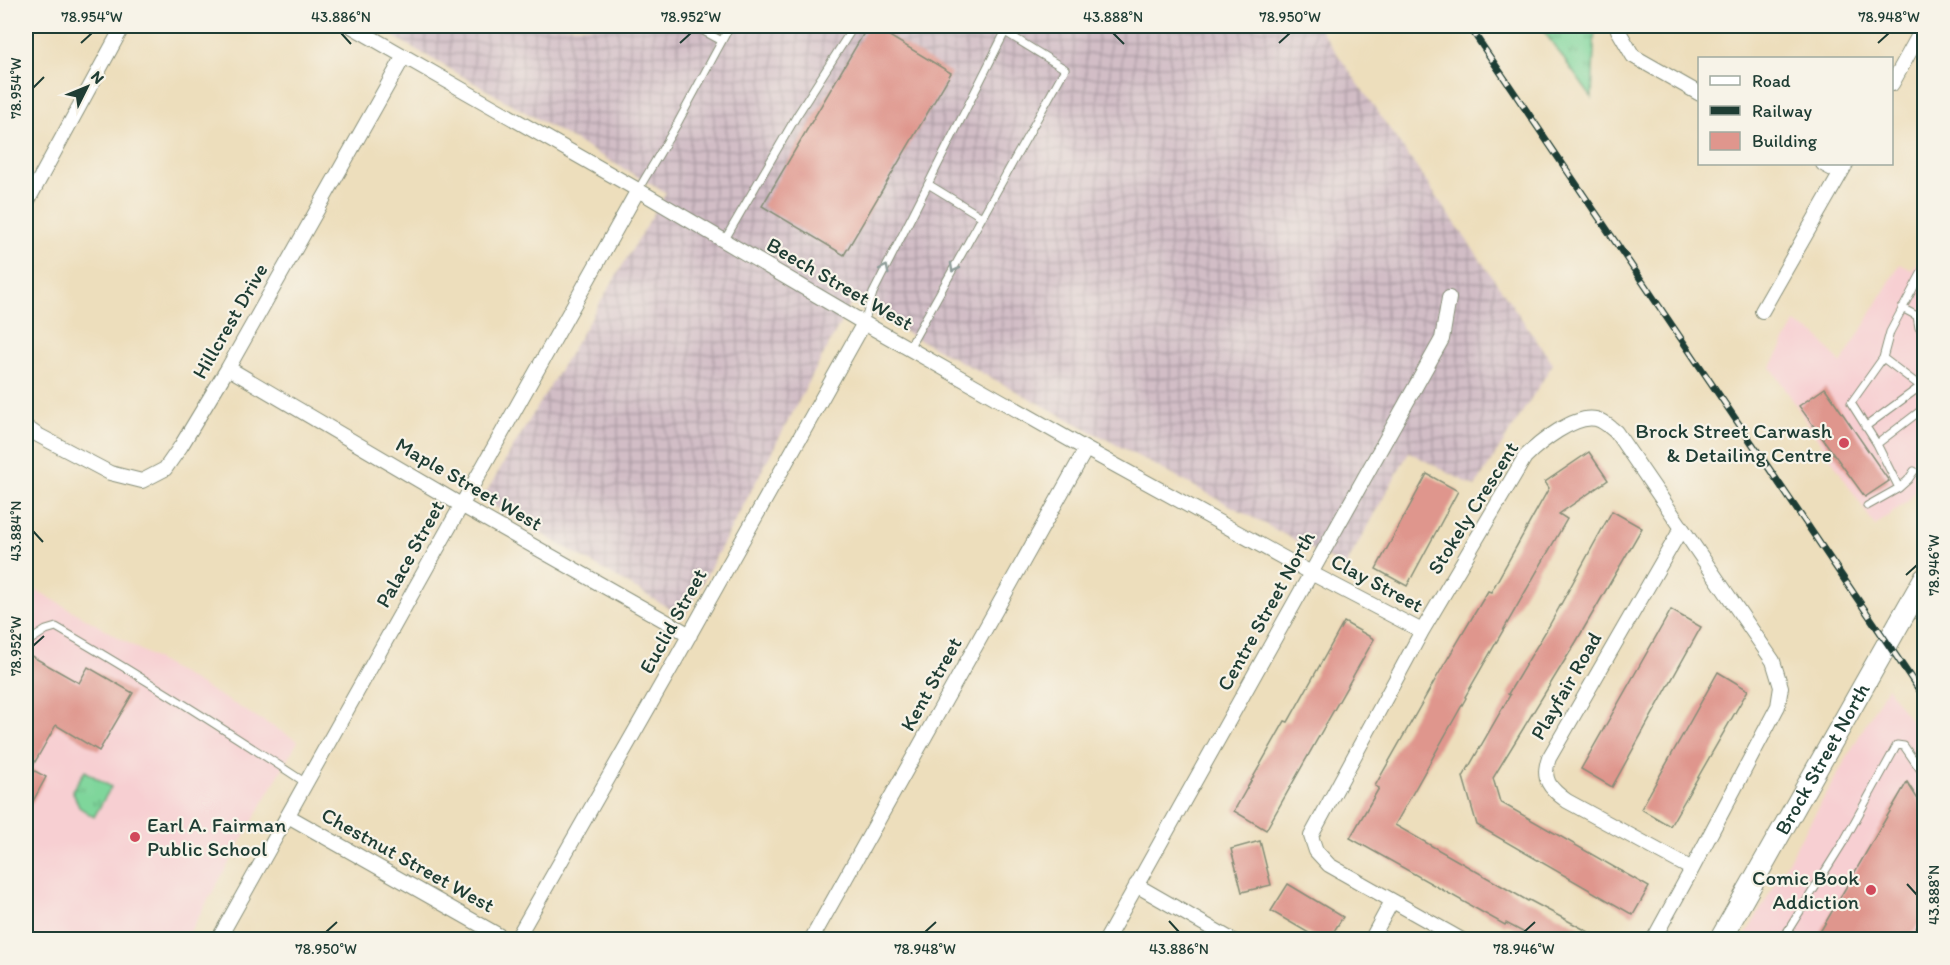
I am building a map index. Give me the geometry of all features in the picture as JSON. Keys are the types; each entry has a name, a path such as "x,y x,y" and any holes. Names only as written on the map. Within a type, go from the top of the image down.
{"main road":[{"name":"Brock Street North","path":"1720,939 1924,579"}],"street":[{"path":"26,204 123,26"},
{"name":"Beech Street West","path":"351,26 638,190 864,323 1311,573"},
{"path":"1893,82 1924,26"},
{"path":"1619,28 1634,56 1698,93"},
{"name":"Hillcrest Drive","path":"26,427 110,472 142,481 165,469 228,368 404,56"},
{"path":"1762,311 1843,168 1828,165"},
{"name":"Palace Street","path":"218,939 638,190"},
{"name":"Centre Street North","path":"1106,939 1442,339 1449,298"},
{"name":"Euclid Street","path":"516,939 690,635 864,323"},
{"name":"Maple Street West","path":"228,368 690,635"},
{"name":"Stokely Crescent","path":"1462,939 1329,865 1316,851 1311,836 1422,631 1525,457 1540,441 1583,418 1595,419 1616,432 1773,661 1781,687 1778,706 1653,939"},
{"name":"Kent Street","path":"811,939 1086,449"},
{"name":"Playfair Road","path":"1681,529 1545,768 1549,785 1567,801 1692,869"},
{"name":"Clay Street","path":"1311,573 1422,631"},
{"name":"Chestnut Street West","path":"288,816 507,939"},
{"path":"1136,885 1232,939"},
{"path":"1371,939 1392,901"}],"lane":[{"path":"694,26 722,41"},
{"path":"638,190 676,126 730,26"},
{"path":"724,241 796,117 854,26"},
{"path":"864,323 873,293 1005,32 1065,69 909,348"},
{"path":"928,184 982,217"},
{"path":"1899,488 1877,444 1851,403 1883,358 1890,332 1924,268"},
{"path":"1902,308 1924,321"},
{"path":"1917,316 1924,312"},
{"path":"1917,316 1920,328 1924,331"},
{"path":"1865,427 1923,388 1883,358"},
{"path":"1877,444 1924,408"},
{"path":"1867,506 1899,488 1914,471"},
{"path":"26,637 32,639 56,627 251,746 306,783"},
{"path":"1782,939 1844,841 1897,745 1904,746 1924,775"}],"shaded area":[{"path":"375,26 1318,26 1553,364 1475,487 1409,452 1345,567 851,303 684,617 482,499 666,193"},
{"path":"1924,252 1924,479 1909,500 1875,526 1771,367 1795,323 1817,335 1841,364 1900,264 1912,270"},
{"name":"Earl A. Fairman Public School","path":"26,584 298,741 186,939 38,940 26,933"},
{"path":"1887,687 1924,740 1924,939 1743,940"}],"green space":[{"path":"1540,26 1595,26 1592,98"},
{"path":"85,771 111,787 94,817 79,807 72,790"}],"building":[{"path":"868,26 873,26 951,73 844,255 762,206"},
{"name":"Brock Street Carwash & Detailing Centre","path":"1825,388 1889,481 1865,497 1799,406"},
{"path":"1589,452 1608,480 1559,514 1567,519 1395,825 1528,901 1602,939 1536,939 1506,923 1505,925 1350,838 1379,788 1375,786 1435,680 1488,591 1491,592 1549,488 1545,482"},
{"path":"1427,474 1458,491 1407,586 1376,569"},
{"path":"1612,511 1642,528 1493,778 1500,802 1649,887 1633,915 1477,825 1463,777"},
{"path":"1671,610 1701,627 1612,787 1581,769"},
{"path":"1344,622 1374,639 1266,830 1234,811 1285,721 1288,722"},
{"path":"26,653 79,683 88,667 133,693 99,751 56,725 31,769 46,777 26,814"},
{"path":"1718,672 1748,690 1670,826 1641,809"},
{"path":"1907,782 1924,809 1924,914 1910,939 1816,939"},
{"path":"1260,841 1271,885 1242,892 1231,849"},
{"path":"1288,884 1343,917 1329,939 1319,939 1271,911"}],"railway":[{"path":"1469,26 1924,697"}],"place":[{"name":"Brock Street Carwash & Detailing Centre","path":"1844,443"},
{"name":"Earl A. Fairman Public School","path":"135,837"},
{"name":"Comic Book Addiction","path":"1871,890"}]}
